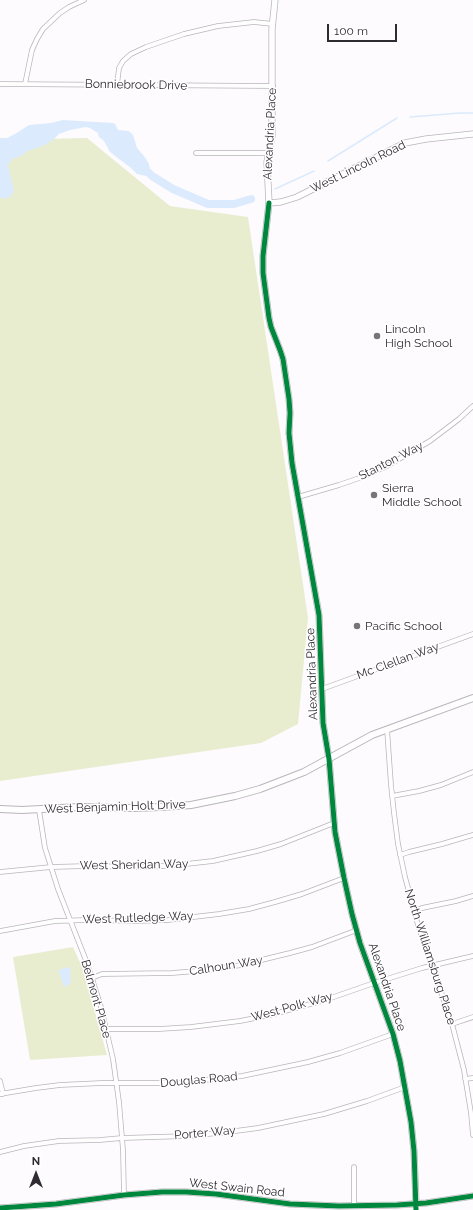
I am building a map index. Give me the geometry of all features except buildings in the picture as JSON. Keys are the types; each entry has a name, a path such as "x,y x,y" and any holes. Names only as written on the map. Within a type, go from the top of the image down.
{"main road":[{"name":"West Benjamin Holt Drive","path":"0,808 38,810 80,807 160,807 191,805 236,796 285,780 329,759 364,738 473,698"}],"street":[{"path":"25,84 32,50 43,29 60,13 84,0"},
{"name":"Alexandria Place","path":"275,0 273,24 272,136 266,172 269,203 262,256 263,273 270,322 282,354 289,398 290,450 319,615 323,723 329,759 334,823 344,878 357,930 393,1034 406,1087 414,1151 416,1207"},
{"path":"117,85 119,68 123,61 132,54 146,47 184,34 218,26 254,22 273,24"},
{"name":"Bonniebrook Drive","path":"0,84 273,86"},
{"name":"West Lincoln Road","path":"269,203 280,202 297,197 405,143 426,139 473,134"},
{"path":"196,153 269,153"},
{"name":"Stanton Way","path":"298,497 344,484 385,467 430,441 473,406"},
{"name":"Mc Clellan Way","path":"322,689 473,634"},
{"name":"North Williamsburg Place","path":"387,729 392,796 400,855 414,911 452,1024 465,1079 473,1135"},
{"path":"392,796 441,785 473,772"},
{"name":"Belmont Place","path":"38,810 45,848 51,868 92,978 106,1029 117,1084 122,1138 124,1195"},
{"name":"West Sheridan Way","path":"0,872 88,866 148,867 213,861 281,844 334,823"},
{"path":"400,855 473,835"},
{"name":"West Rutledge Way","path":"0,931 55,921 168,920 219,914 249,909 275,902 302,894 344,878"},
{"path":"414,911 473,896"},
{"name":"Calhoun Way","path":"92,978 102,974 172,973 209,970 241,965 290,953 357,930"},
{"name":"West Polk Way","path":"106,1029 159,1029 240,1021 325,1000 374,982 473,956"},
{"path":"452,1024 473,1017"},
{"name":"Douglas Road","path":"1,1094 60,1085 188,1082 266,1072 340,1053 393,1034"},
{"path":"465,1079 473,1078"},
{"path":"0,1081 1,1094"},
{"name":"Porter Way","path":"0,1152 45,1143 122,1138 188,1136 258,1128 330,1112 406,1087"},
{"path":"354,1167 354,1206"},
{"name":"West Swain Road","path":"0,1208 56,1204 124,1195 162,1192 194,1192 290,1204 416,1207 473,1196"}],"green space":[{"path":"87,138 170,206 248,217 308,618 298,724 261,743 0,781 0,140"},
{"path":"73,947 83,969 107,1055 30,1060 13,957"}],"water":[{"path":"63,120 113,123 118,130 129,131 133,135 137,148 149,164 149,175 146,176 137,174 110,152 104,141 99,137 98,133 86,127 59,134 43,146 12,159 8,165 14,191 10,197 3,199 0,197 0,138 7,138 29,125 51,123"},
{"path":"70,967 71,983 64,987 58,970"}],"waterway":[{"path":"410,117 473,113"},
{"path":"328,161 397,118"},
{"path":"141,165 152,176 173,189 208,204 234,204 251,199"},
{"path":"275,189 314,171"}],"cycle path":[{"path":"269,203 263,256 263,273 271,327 283,359 289,399 289,433 292,463 319,615 323,723 329,759 335,832 352,914 360,943 393,1034 400,1061 411,1122 414,1151 416,1210"},
{"path":"0,1208 56,1204 124,1195 162,1192 216,1194 290,1204 339,1206 426,1203 473,1196"}],"place":[{"name":"Lincoln High School","path":"377,336"},
{"name":"Sierra Middle School","path":"374,495"},
{"name":"Pacific School","path":"357,626"}]}
